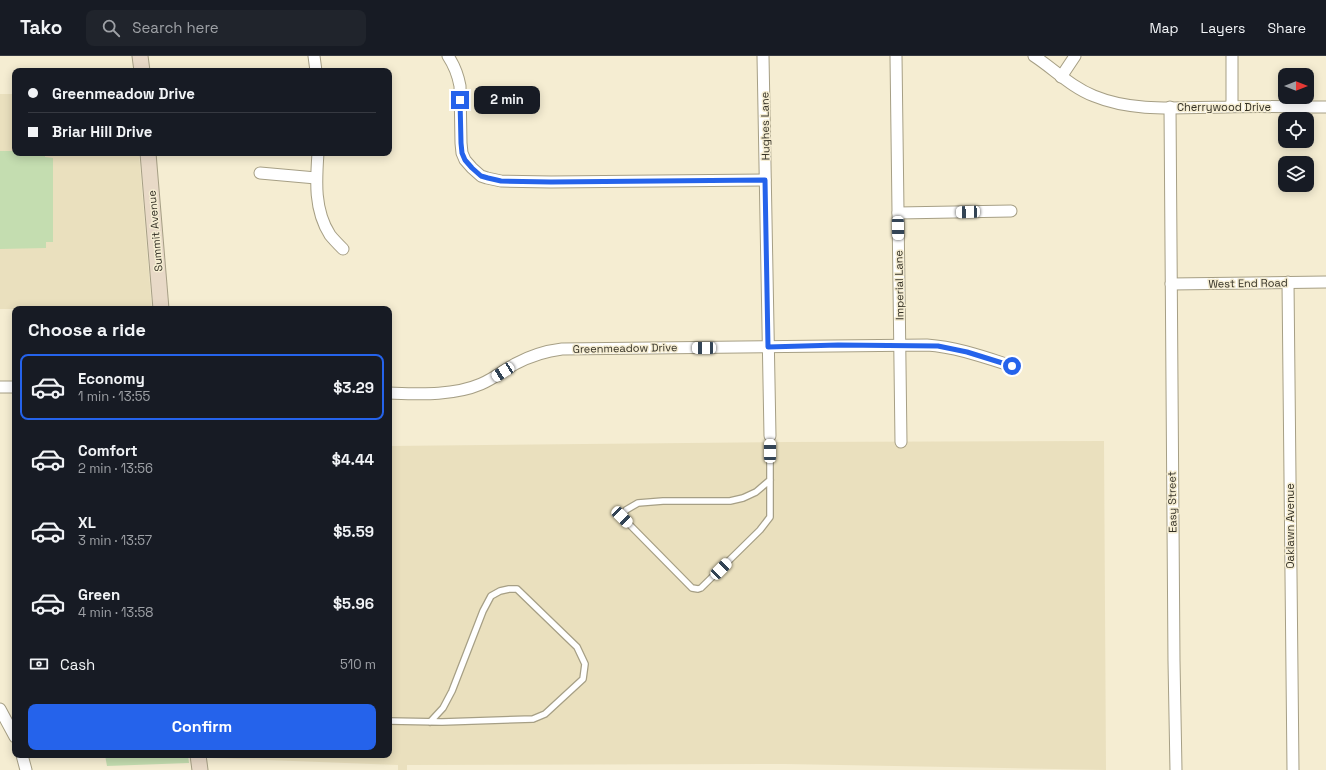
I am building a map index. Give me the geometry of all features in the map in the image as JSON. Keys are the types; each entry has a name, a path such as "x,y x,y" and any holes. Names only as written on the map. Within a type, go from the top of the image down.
{"main road":[{"path":"140,56 142,68"},
{"name":"Summit Avenue","path":"148,156 161,306"},
{"path":"198,758 200,770"}],"street":[{"path":"314,56 316,68"},
{"path":"448,56 459,78 462,153 465,160 481,176 501,181 551,182 765,180"},
{"name":"Hughes Lane","path":"763,56 770,436"},
{"name":"Imperial Lane","path":"896,56 901,442"},
{"name":"Cherrywood Drive","path":"1034,56 1078,89 1120,105 1170,108 1232,106 1326,107"},
{"path":"1061,77 1075,56"},
{"path":"1232,56 1232,106"},
{"name":"Cherrywood Drive","path":"1170,108 1170,234"},
{"path":"318,156 316,178 319,210 324,225 331,236 343,249"},
{"path":"260,173 316,178"},
{"path":"898,213 1011,211"},
{"name":"Easy Street","path":"1170,234 1176,770"},
{"name":"Oaklawn Avenue","path":"1288,282 1293,770"},
{"name":"West End Road","path":"1171,284 1326,282"},
{"name":"Greenmeadow Drive","path":"392,394 465,390 492,379 526,358 550,350 838,345 938,346 967,352 1012,366"},
{"path":"0,387 12,387"},
{"path":"0,709 12,731"},
{"path":"23,758 26,770"}],"lane":[{"path":"770,436 770,480 770,517 760,530 701,588 692,588 622,517 626,510 638,503 663,501 730,501 743,498 756,492 770,480"},
{"path":"392,721 430,722 533,719 545,714 583,679 585,664 577,647 517,589 500,591 491,596 488,601 452,691 443,708 430,722"}],"shaded area":[{"path":"0,94 12,94 12,156 139,156 152,306 12,306 12,309 0,309"},
{"path":"1104,441 1106,770 785,764 407,765 407,770 398,770 398,765 211,758 392,758 392,446"}],"green space":[{"path":"0,151 12,151 12,156 45,156 53,158 53,242 46,242 46,248 0,249"},
{"path":"106,758 188,758 189,763 107,766"}],"route":[{"path":"460,100 462,153 465,160 472,168 481,176 488,178 501,181 551,182 765,180 768,347 927,345 967,352 1012,366"}]}
